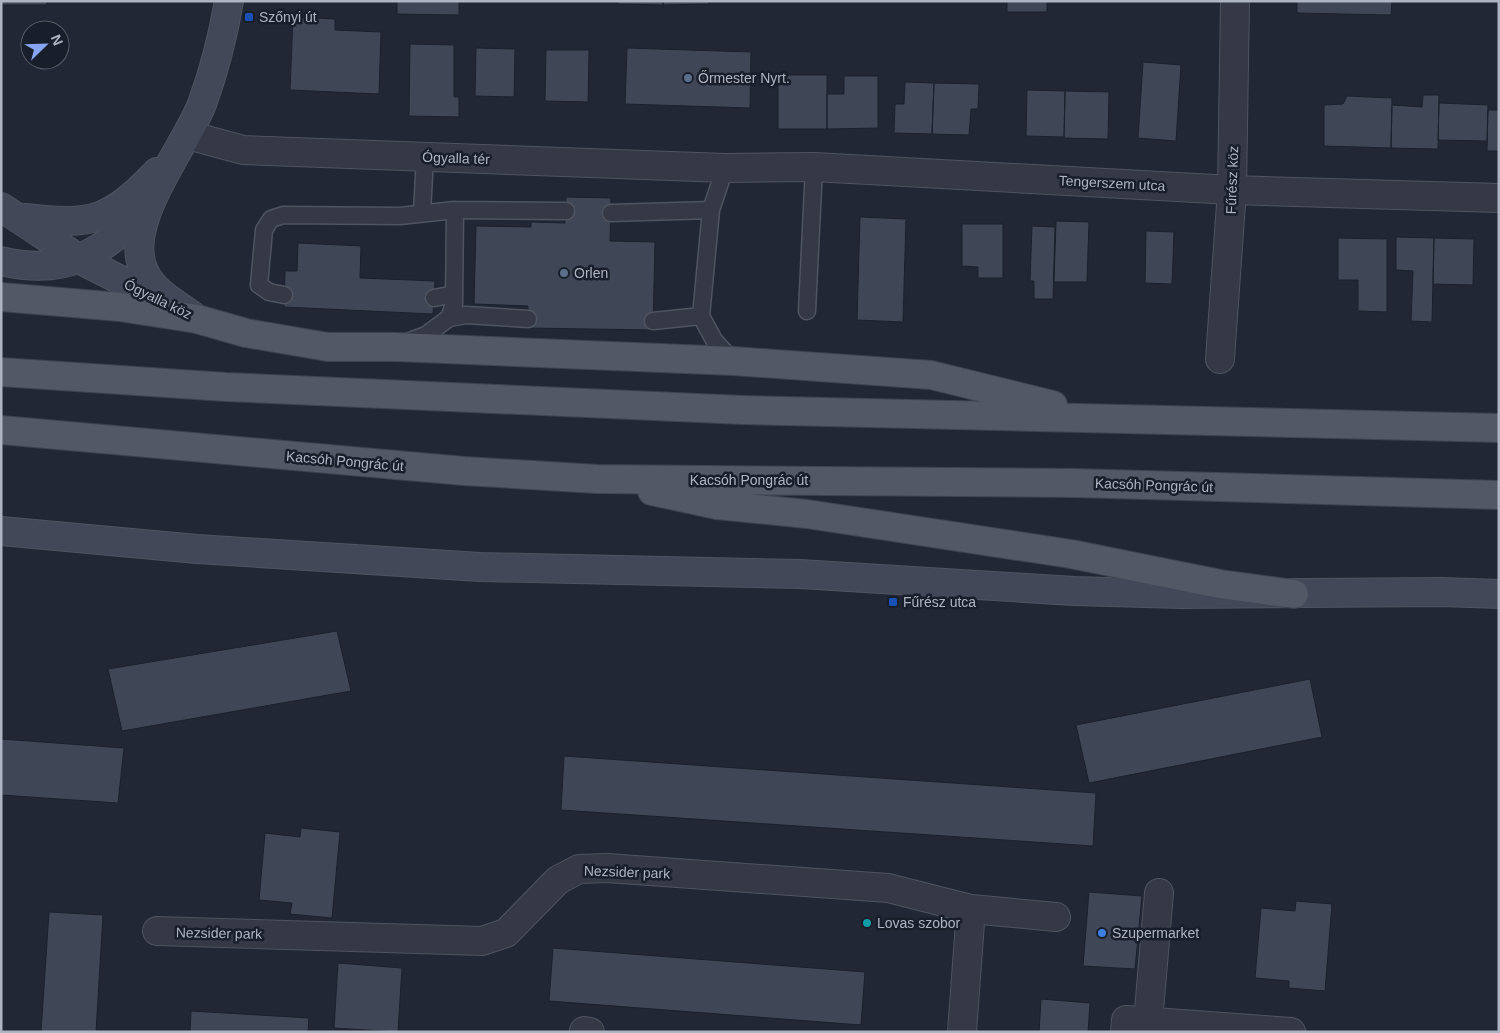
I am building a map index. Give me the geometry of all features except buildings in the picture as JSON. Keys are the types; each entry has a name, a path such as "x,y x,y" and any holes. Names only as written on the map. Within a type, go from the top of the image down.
{"main road":[{"path":"1,297 120,307 197,318 246,333 328,347 396,347 733,361 931,375 1100,417"},
{"path":"1,372 226,387 484,400 743,410 1499,428"},
{"name":"Kacsóh Pongrác út","path":"1,430 464,471 597,479 1074,483 1499,495"},
{"path":"597,479 717,505 807,514 1061,553 1137,566 1220,584 1294,594"}],"street":[{"name":"Ógyalla köz","path":"197,318 153,287 144,272 138,254 139,234 147,209 184,141 202,103 223,37 228,1"},
{"name":"Fűrész köz","path":"1220,359 1232,190 1236,1"},
{"name":"Ógyalla köz","path":"11,212 65,223 96,217 114,210 132,198 184,141"},
{"name":"Ógyalla tér","path":"184,141 243,150 725,168"},
{"name":"Tengerszem utca","path":"725,168 814,167 1232,190 1499,198"},
{"name":"Ógyalla köz","path":"1,261 23,266 59,264 81,260 116,238 147,209"},
{"name":"Ógyalla köz","path":"11,212 81,260 197,318"},
{"path":"1,531 197,549 480,568 800,574 1074,591 1294,594 1442,592 1499,594"},
{"name":"Nezsider park","path":"157,931 482,941 506,933 558,880 579,869 607,868 888,888 971,909 1056,917"},
{"path":"1160,893 1137,1027 1291,1032"},
{"path":"962,1032 971,909"},
{"path":"584,1031 590,1032"}],"lane":[{"path":"422,212 425,157"},
{"path":"807,311 814,167"},
{"path":"725,168 711,210 701,316 714,340 733,361"},
{"path":"449,318 454,304 454,210"},
{"path":"284,295 269,292 259,285 264,230 271,219 283,215 400,216 422,212 454,210 566,211"},
{"path":"611,213 711,210"},
{"path":"434,298 454,294"},
{"path":"396,347 426,335 449,318 466,315 528,319"},
{"path":"653,320 701,316"}],"place":[{"name":"Szőnyi út","path":"249,17"},
{"name":"Őrmester Nyrt.","path":"688,78"},
{"name":"Orlen","path":"564,273"},
{"name":"Fűrész utca","path":"893,602"},
{"name":"Lovas szobor","path":"867,923"},
{"name":"Szupermarket","path":"1102,933"}]}
